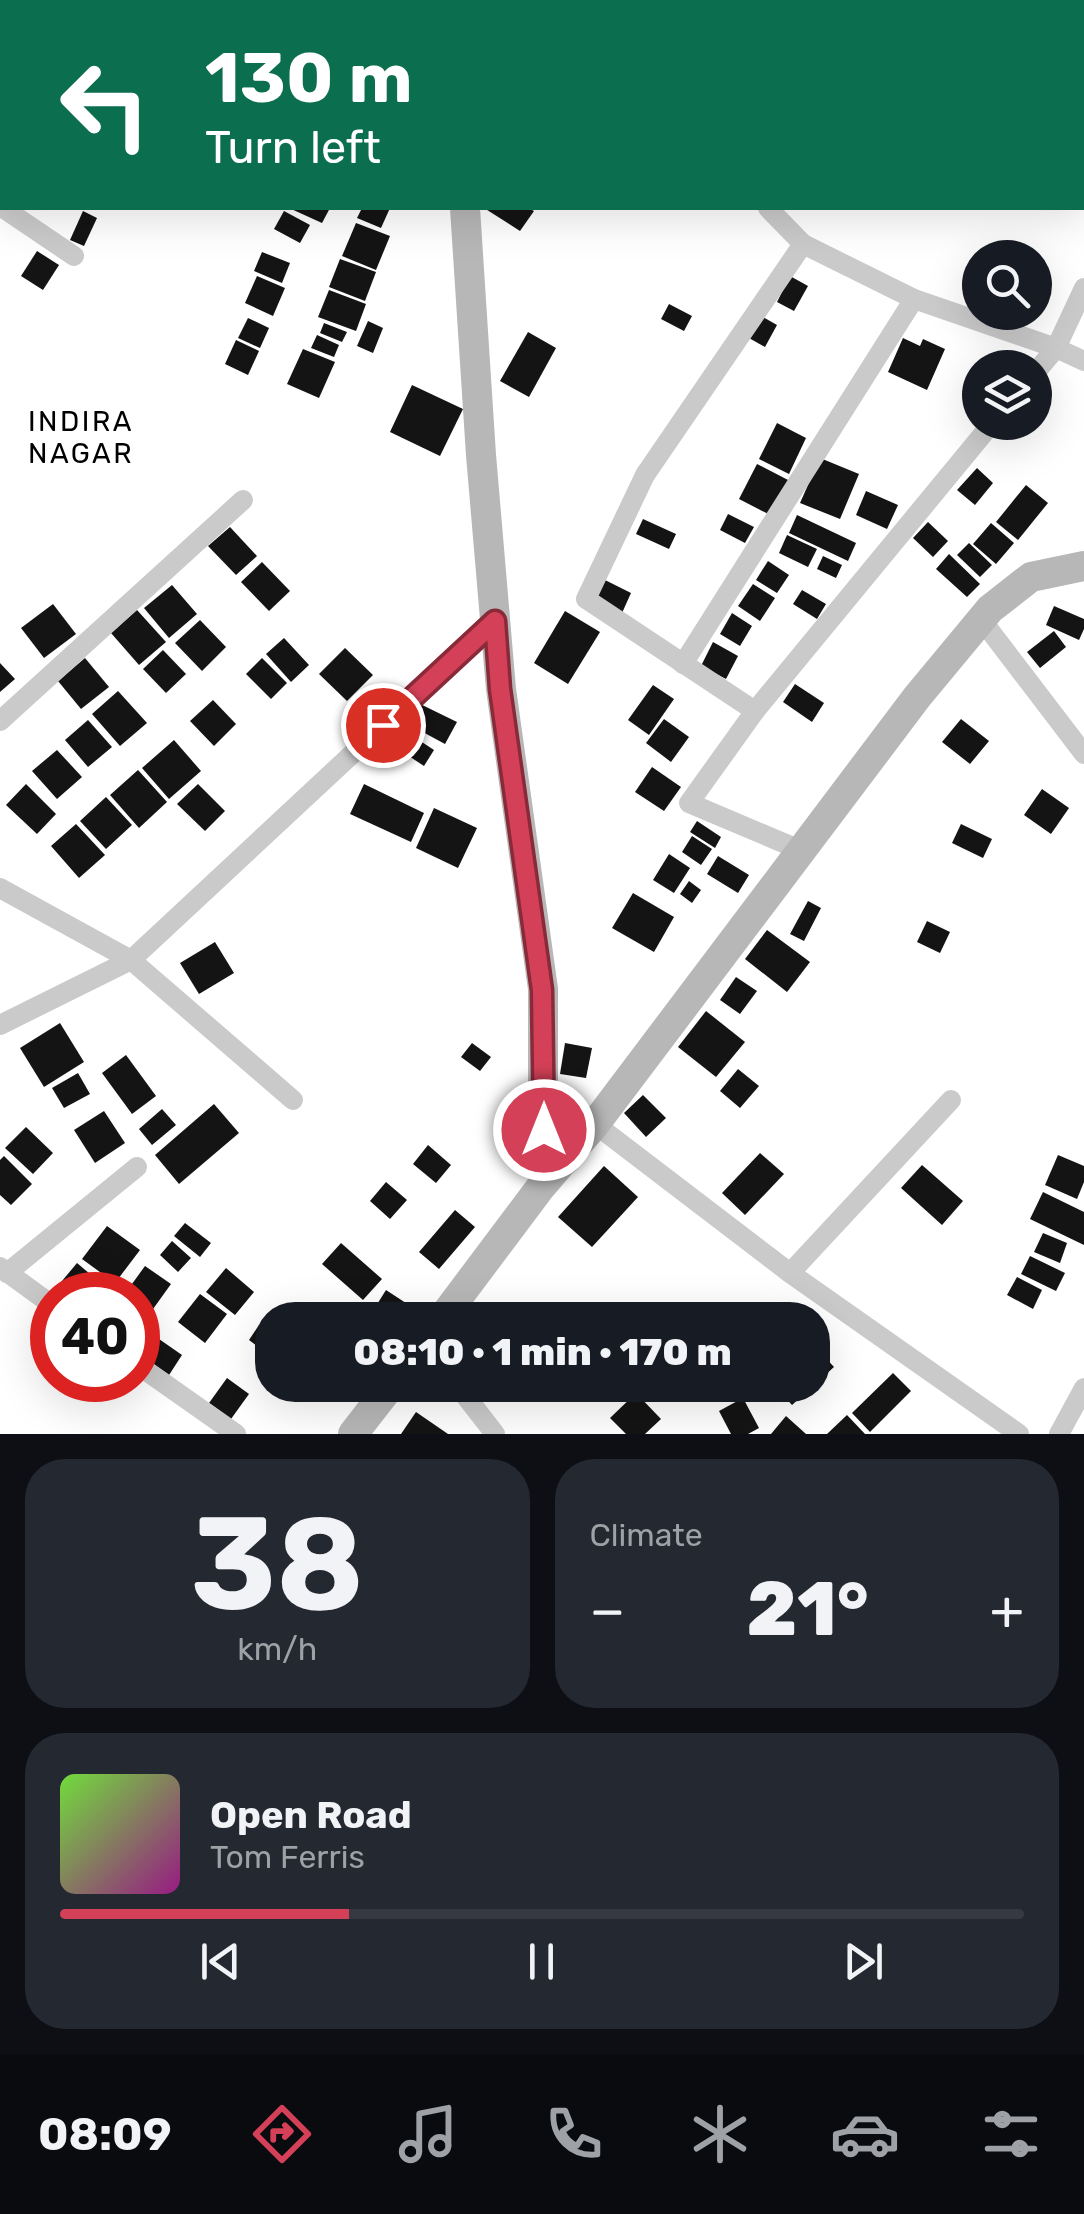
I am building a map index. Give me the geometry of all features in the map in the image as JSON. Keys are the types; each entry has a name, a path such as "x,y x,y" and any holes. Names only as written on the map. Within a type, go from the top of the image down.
{"main road":[{"path":"465,210 500,689 542,990 544,1130 565,1160"},
{"path":"454,1302 980,620 1031,578 1084,566"},
{"path":"353,1434 378,1402"}],"street":[{"path":"6,210 74,256"},
{"path":"770,210 803,244 914,299 1084,361"},
{"path":"755,711 586,599 645,475 803,244"},
{"path":"1052,353 1084,288"},
{"path":"683,664 914,299"},
{"path":"800,850 689,802 755,711 979,440"},
{"path":"0,720 243,500"},
{"path":"980,620 1084,754"},
{"path":"0,1025 131,960 495,621"},
{"path":"0,888 131,960 293,1100"},
{"path":"790,1273 951,1100"},
{"path":"595,1124 790,1273 1019,1434"},
{"path":"30,1289 4,1270 137,1166"},
{"path":"160,1380 236,1434"},
{"path":"1059,1434 1084,1388"},
{"path":"470,1402 495,1434"}],"building":[{"path":"293,210 329,210 322,223"},
{"path":"361,210 389,210 381,228 357,218"},
{"path":"487,210 534,211 520,231"},
{"path":"83,211 97,218 84,246 70,240"},
{"path":"284,211 310,225 300,243 274,229"},
{"path":"356,223 390,236 376,270 342,256"},
{"path":"37,251 59,265 43,290 21,276"},
{"path":"262,252 290,263 282,283 254,271"},
{"path":"340,259 376,272 365,301 329,287"},
{"path":"257,276 285,288 273,316 245,303"},
{"path":"790,276 808,286 794,311 777,302"},
{"path":"329,290 366,304 356,331 318,317"},
{"path":"669,304 692,316 684,331 661,319"},
{"path":"761,316 777,325 765,347 749,338"},
{"path":"248,318 269,328 260,348 238,338"},
{"path":"368,321 383,328 373,353 357,346"},
{"path":"324,323 347,332 342,342 320,333"},
{"path":"528,332 556,348 529,397 500,381"},
{"path":"317,335 339,345 334,357 311,348"},
{"path":"903,338 920,346 923,339 945,349 927,390 888,372"},
{"path":"236,340 259,351 248,375 225,364"},
{"path":"303,349 335,362 319,398 287,384"},
{"path":"412,385 463,409 440,456 390,432"},
{"path":"777,423 806,438 789,474 759,459"},
{"path":"820,458 859,474 840,519 800,503"},
{"path":"757,464 790,481 772,516 739,499"},
{"path":"977,468 993,483 975,505 957,490"},
{"path":"1026,485 1048,503 1018,540 996,522"},
{"path":"866,491 898,505 887,529 856,515"},
{"path":"728,514 754,527 745,543 720,530"},
{"path":"797,515 856,543 848,561 789,533"},
{"path":"643,519 676,534 669,549 636,534"},
{"path":"928,522 948,541 933,557 913,538"},
{"path":"991,523 1014,543 996,564 973,544"},
{"path":"230,527 257,556 236,575 208,546"},
{"path":"787,535 817,549 808,567 779,553"},
{"path":"969,543 992,565 980,577 957,555"},
{"path":"949,554 980,584 967,597 936,569"},
{"path":"823,556 842,565 836,578 817,569"},
{"path":"768,561 789,575 777,593 756,580"},
{"path":"262,562 290,591 269,611 241,582"},
{"path":"605,580 631,593 622,613 595,601"},
{"path":"753,584 775,598 760,621 738,606"},
{"path":"172,585 197,614 169,638 144,608"},
{"path":"802,590 826,604 817,619 793,604"},
{"path":"53,604 76,634 44,658 21,628"},
{"path":"1054,606 1084,619 1079,640 1046,625"},
{"path":"137,610 166,642 139,665 111,633"},
{"path":"565,611 600,632 568,684 534,663"},
{"path":"732,613 752,626 740,646 720,634"},
{"path":"200,620 226,647 202,671 175,643"},
{"path":"1054,631 1066,647 1040,668 1027,652"},
{"path":"284,638 309,665 291,682 266,654"},
{"path":"713,642 738,656 726,679 701,666"},
{"path":"345,648 373,675 347,701 319,674"},
{"path":"163,650 186,674 166,693 143,669"},
{"path":"85,658 109,687 81,709 58,681"},
{"path":"262,658 287,683 271,699 246,674"},
{"path":"0,663 15,679 0,692"},
{"path":"795,684 824,703 812,722 783,702"},
{"path":"653,685 674,699 649,735 628,720"},
{"path":"118,691 147,723 120,746 92,714"},
{"path":"213,700 236,724 214,746 190,721"},
{"path":"416,702 457,722 445,744 406,723"},
{"path":"664,719 689,737 671,762 646,743"},
{"path":"961,719 989,741 970,764 942,742"},
{"path":"88,720 112,747 88,767 65,740"},
{"path":"399,727 434,750 424,766 389,743"},
{"path":"174,740 201,771 169,799 142,768"},
{"path":"57,750 82,777 57,799 32,771"},
{"path":"652,767 681,787 664,811 635,792"},
{"path":"138,770 167,802 139,828 110,795"},
{"path":"26,784 56,814 37,834 6,805"},
{"path":"198,784 225,811 205,831 177,804"},
{"path":"364,784 424,813 411,842 350,814"},
{"path":"1042,789 1069,808 1051,834 1024,815"},
{"path":"106,797 132,825 106,849 80,821"},
{"path":"434,808 477,828 458,868 416,848"},
{"path":"697,821 721,837 715,848 690,832"},
{"path":"76,824 105,855 79,878 51,846"},
{"path":"961,824 992,839 983,858 952,843"},
{"path":"692,836 712,849 701,865 682,852"},
{"path":"669,854 690,868 674,893 653,880"},
{"path":"718,856 749,875 738,893 707,874"},
{"path":"689,881 701,890 692,903 680,894"},
{"path":"633,893 674,917 654,952 612,928"},
{"path":"808,901 821,908 804,941 790,934"},
{"path":"927,921 950,932 940,953 917,942"},
{"path":"767,930 810,962 787,992 745,959"},
{"path":"215,942 234,973 199,994 180,963"},
{"path":"736,977 757,991 740,1014 720,1000"},
{"path":"706,1011 745,1042 716,1077 678,1047"},
{"path":"60,1023 84,1062 44,1087 20,1048"},
{"path":"472,1043 491,1057 480,1071 461,1057"},
{"path":"565,1043 592,1048 586,1078 560,1074"},
{"path":"126,1055 156,1096 132,1114 102,1073"},
{"path":"738,1069 759,1086 740,1108 720,1091"},
{"path":"78,1073 90,1094 64,1108 52,1088"},
{"path":"643,1095 666,1118 646,1137 624,1113"},
{"path":"214,1104 239,1133 179,1184 155,1155"},
{"path":"162,1109 176,1125 152,1145 139,1129"},
{"path":"104,1111 125,1143 95,1163 74,1130"},
{"path":"26,1127 53,1153 33,1174 5,1148"},
{"path":"428,1145 451,1165 436,1183 413,1164"},
{"path":"760,1153 784,1174 745,1215 722,1193"},
{"path":"1058,1155 1084,1166 1084,1182 1077,1199 1045,1185"},
{"path":"4,1156 32,1184 11,1205 0,1195 0,1160"},
{"path":"922,1165 963,1201 942,1225 901,1188"},
{"path":"604,1166 638,1197 592,1247 558,1217"},
{"path":"386,1182 407,1200 390,1219 370,1201"},
{"path":"1043,1192 1084,1212 1084,1245 1030,1219"},
{"path":"455,1210 475,1227 439,1269 419,1252"},
{"path":"185,1223 211,1243 200,1257 174,1236"},
{"path":"107,1226 140,1250 123,1272 100,1272 82,1259"},
{"path":"1043,1233 1067,1243 1060,1263 1034,1252"},
{"path":"172,1241 191,1258 178,1272 160,1255"},
{"path":"341,1243 382,1279 363,1300 322,1264"},
{"path":"1030,1256 1065,1273 1056,1291 1021,1274"},
{"path":"77,1263 88,1272 70,1272"},
{"path":"226,1268 254,1292 235,1315 206,1292"},
{"path":"160,1276 171,1284 160,1299"},
{"path":"1017,1277 1042,1290 1033,1309 1007,1295"},
{"path":"386,1290 404,1302 378,1302"},
{"path":"200,1294 227,1314 205,1343 178,1322"},
{"path":"160,1340 182,1355 169,1375 160,1369"},
{"path":"893,1373 911,1391 870,1432 852,1413"},
{"path":"227,1378 249,1394 231,1419 209,1403"},
{"path":"627,1402 645,1402 661,1419 645,1434 626,1434 610,1418"},
{"path":"736,1402 745,1402 759,1428 748,1434 731,1434 719,1411"},
{"path":"416,1412 448,1434 401,1434"},
{"path":"847,1415 865,1434 827,1434"},
{"path":"786,1416 806,1434 771,1434"}],"district":[{"name":"INDIRA NAGAR","path":"81,437"}],"route":[{"path":"383,725 495,621 500,689 542,990 544,1130"}]}
